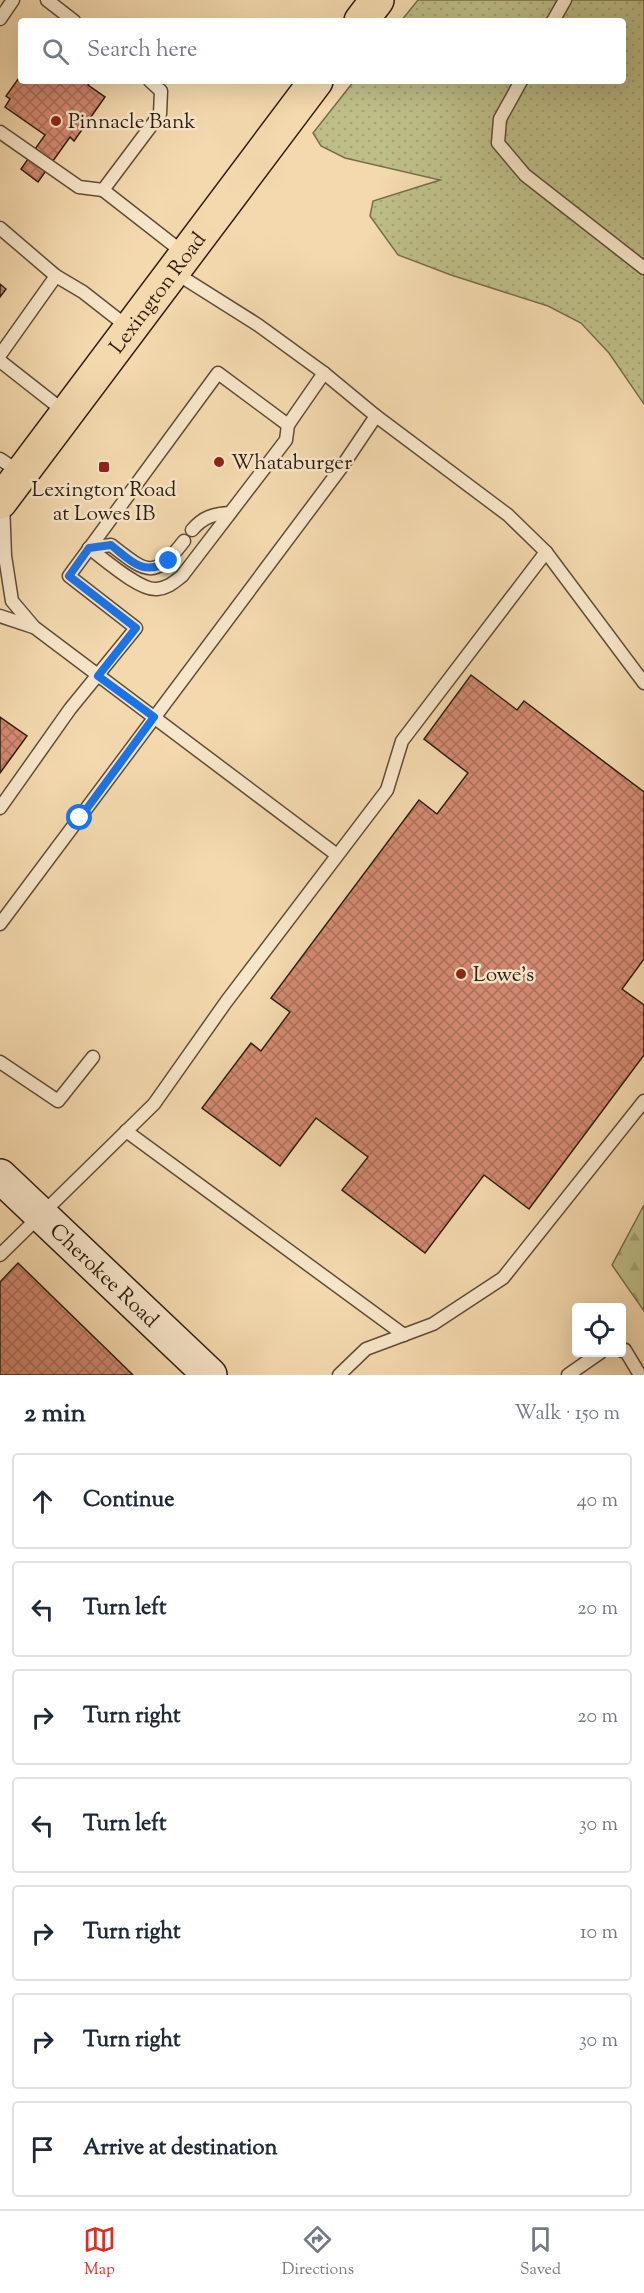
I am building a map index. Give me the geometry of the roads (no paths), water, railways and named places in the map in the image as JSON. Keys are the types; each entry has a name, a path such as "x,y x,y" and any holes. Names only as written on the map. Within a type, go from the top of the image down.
{"highway":[{"path":"363,18 377,0"},
{"name":"Lexington Road","path":"6,483 66,413 314,84"}],"main road":[{"name":"Cherokee Road","path":"0,1176 210,1375"}],"lane":[{"path":"0,19 13,0"},
{"path":"47,0 70,18"},
{"path":"555,18 565,0"},
{"path":"103,190 160,114 161,91 153,84"},
{"path":"519,84 500,119 498,143 525,176 644,268"},
{"path":"0,132 80,187 103,190 179,263 508,515 546,552 644,683"},
{"path":"0,228 56,276 83,292 130,329"},
{"path":"0,355 56,276"},
{"path":"0,361 66,413"},
{"path":"0,808 70,709 136,628 69,576 218,373 288,425"},
{"path":"89,548 145,588 157,590 171,585 182,576 286,440 288,425 324,373"},
{"path":"2,918 341,468 376,416"},
{"path":"6,483 5,556 12,601 34,627 337,855"},
{"path":"192,530 201,519 218,513 230,513"},
{"path":"89,548 111,545 138,566 149,569 159,567 169,561 184,541"},
{"path":"0,1255 154,1104 226,1002 387,790 402,741 546,552"},
{"path":"0,615 34,627"},
{"path":"0,1062 58,1101 93,1057"},
{"path":"339,1375 366,1348 433,1324 503,1278 644,1101"},
{"path":"126,1131 404,1335"},
{"path":"626,1352 640,1375"},
{"path":"568,1375 595,1357"}],"place":[{"name":"Pinnacle Bank","path":"56,121"},
{"name":"Whataburger","path":"219,462"},
{"name":"Lexington Road at Lowes IB","path":"104,467"},
{"name":"Lowe's","path":"461,974"}]}
